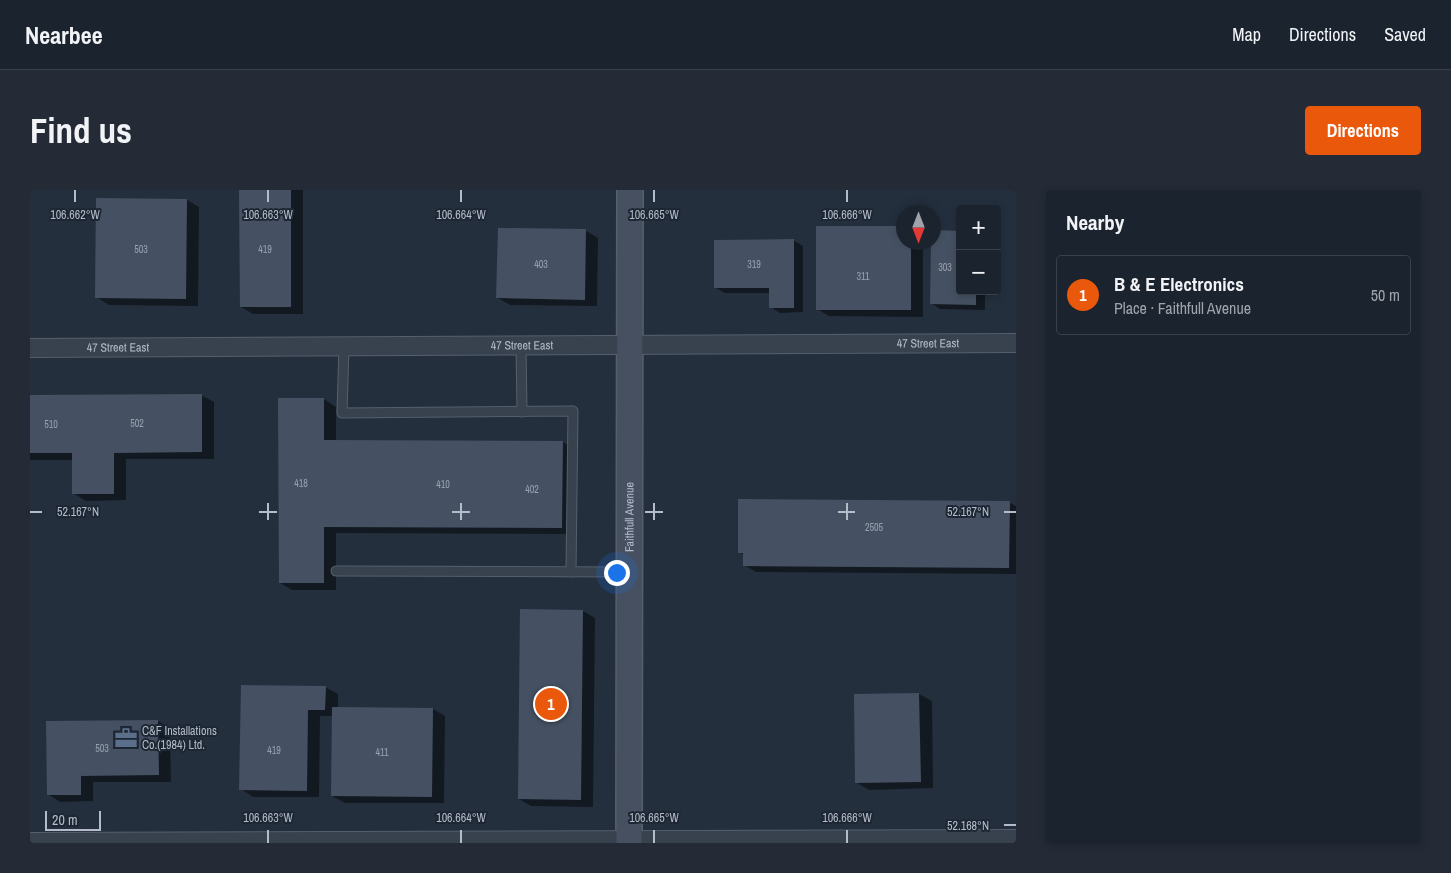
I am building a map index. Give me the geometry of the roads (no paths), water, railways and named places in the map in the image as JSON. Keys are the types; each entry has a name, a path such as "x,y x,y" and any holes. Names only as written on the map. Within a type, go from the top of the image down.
{"street":[{"name":"Faithfull Avenue","path":"629,842 630,190"},
{"name":"47 Street East","path":"30,348 521,344 1016,343"},
{"path":"30,842 629,842 1016,839"}],"lane":[{"path":"521,344 522,412"},
{"path":"344,346 342,413 573,411 571,572"},
{"path":"336,571 630,572"}],"place":[{"name":"B & E Electronics","path":"551,704"},
{"name":"C&F Installations Co.(1984) Ltd.","path":"126,738"}]}
